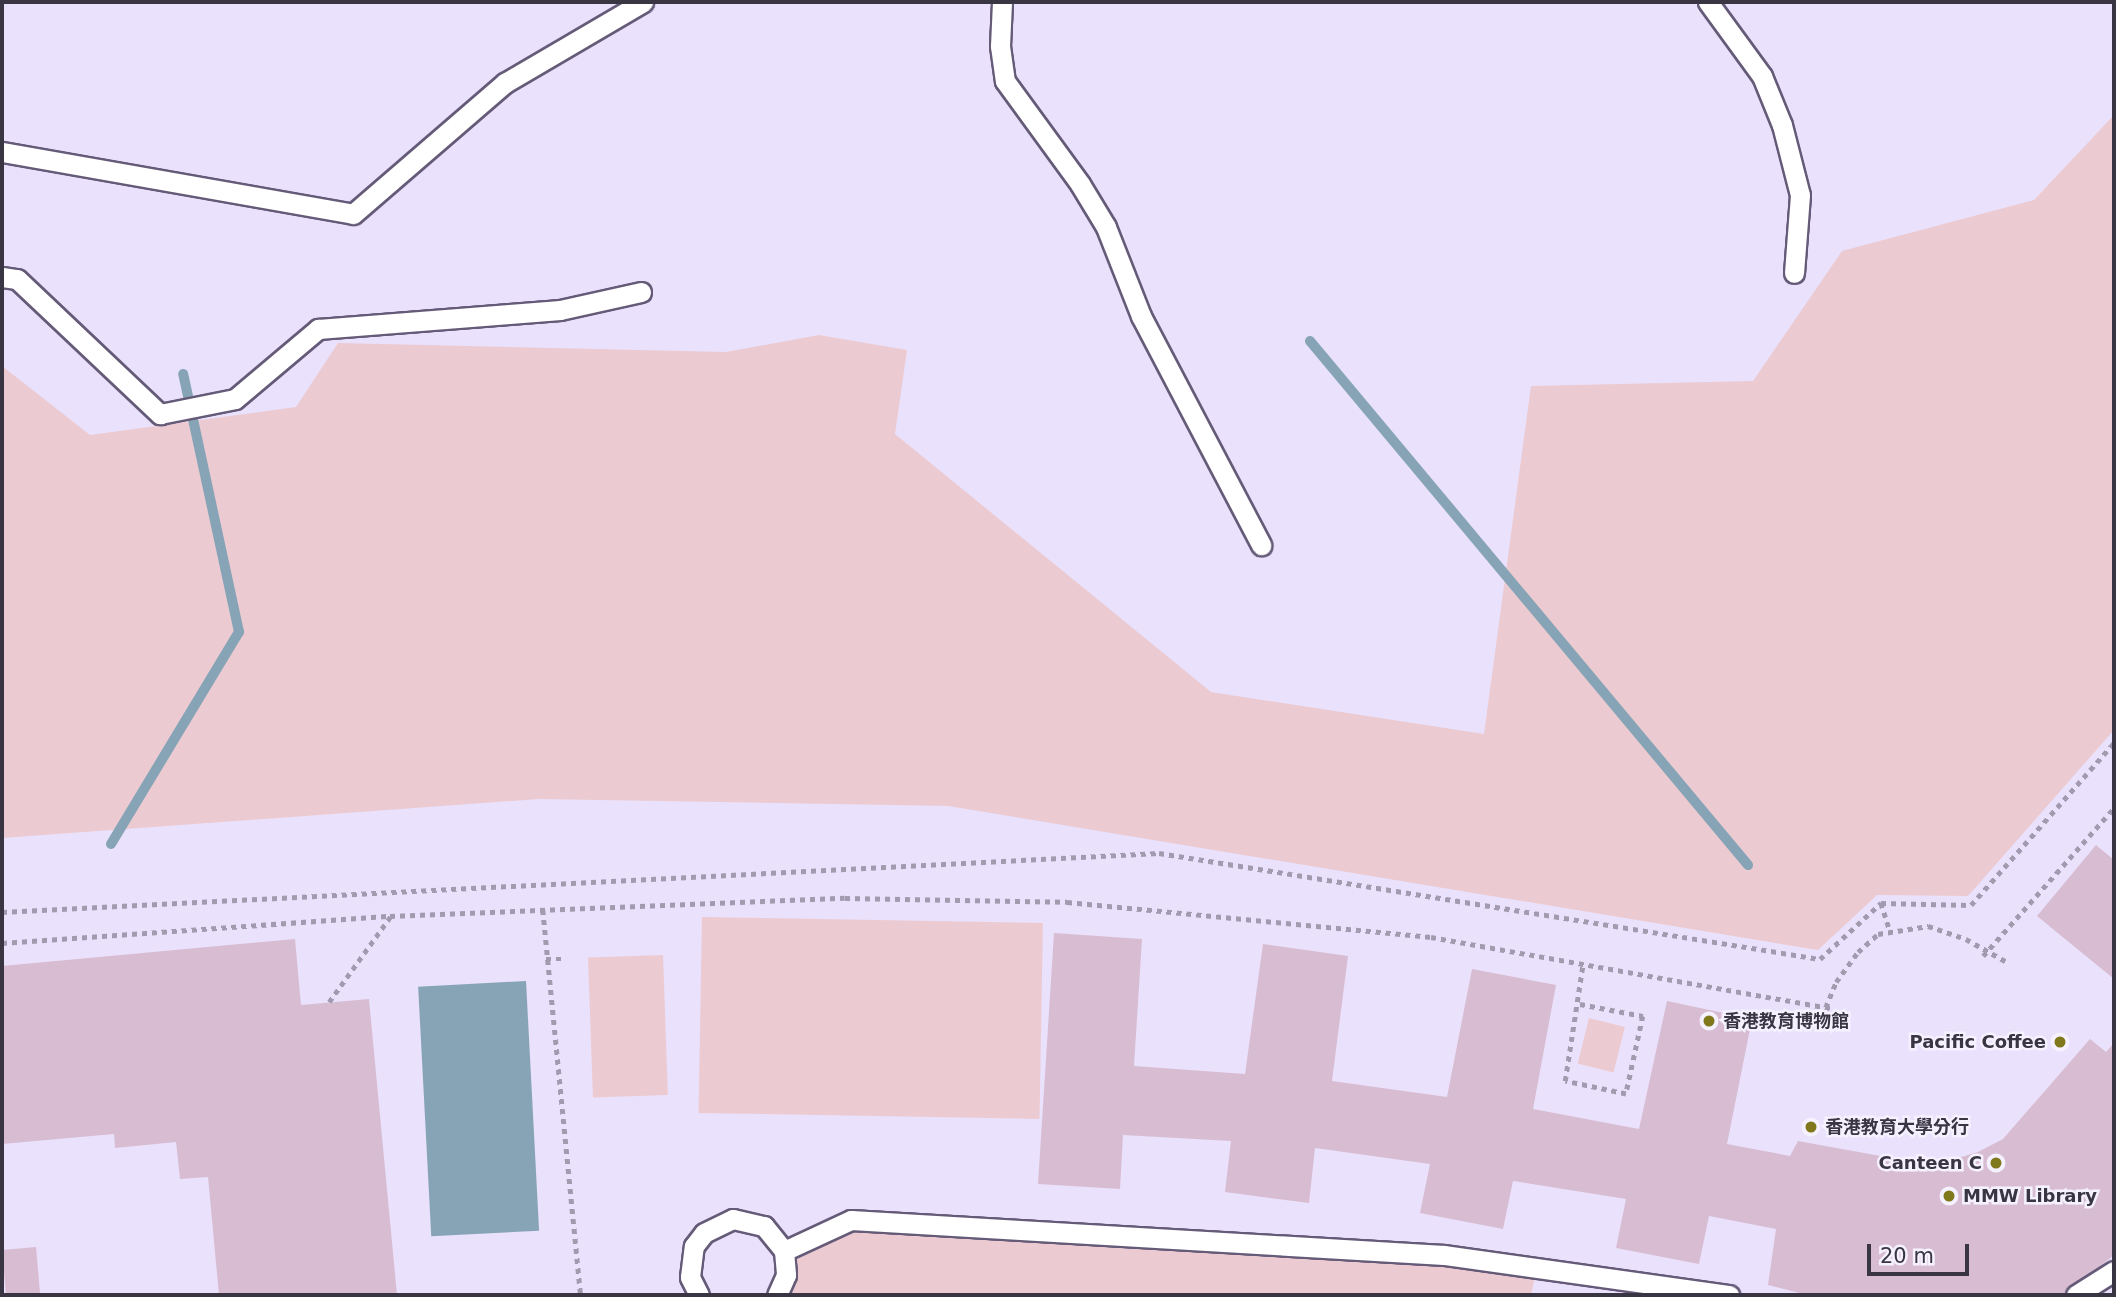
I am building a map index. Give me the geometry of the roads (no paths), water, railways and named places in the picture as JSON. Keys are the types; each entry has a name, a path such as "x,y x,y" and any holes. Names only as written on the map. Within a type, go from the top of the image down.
{"lane":[{"path":"2,152 353,214 505,83 643,2"},
{"path":"1002,2 1000,46 1005,80 1080,184 1106,227 1141,316 1261,545"},
{"path":"1708,2 1762,76 1782,125 1800,195 1794,274"},
{"path":"2,277 17,279 160,414 235,398 318,330 561,310 641,292"},
{"path":"699,1295 690,1277 694,1246 717,1224 733,1219 756,1223 776,1237 784,1251 786,1275 777,1295"},
{"path":"784,1251 851,1220 1444,1255 1729,1295"},
{"path":"2076,1295 2114,1271"}],"water":[{"path":"526,981 539,1231 431,1236 418,987"}],"waterway":[{"path":"1310,341 1748,865"},
{"path":"111,844 239,632 183,374"}],"place":[{"name":"香港教育博物館","path":"1709,1021"},
{"name":"Pacific Coffee","path":"2060,1042"},
{"name":"香港教育大學分行","path":"1811,1127"},
{"name":"Canteen C","path":"1996,1163"},
{"name":"MMW Library","path":"1949,1196"}]}
